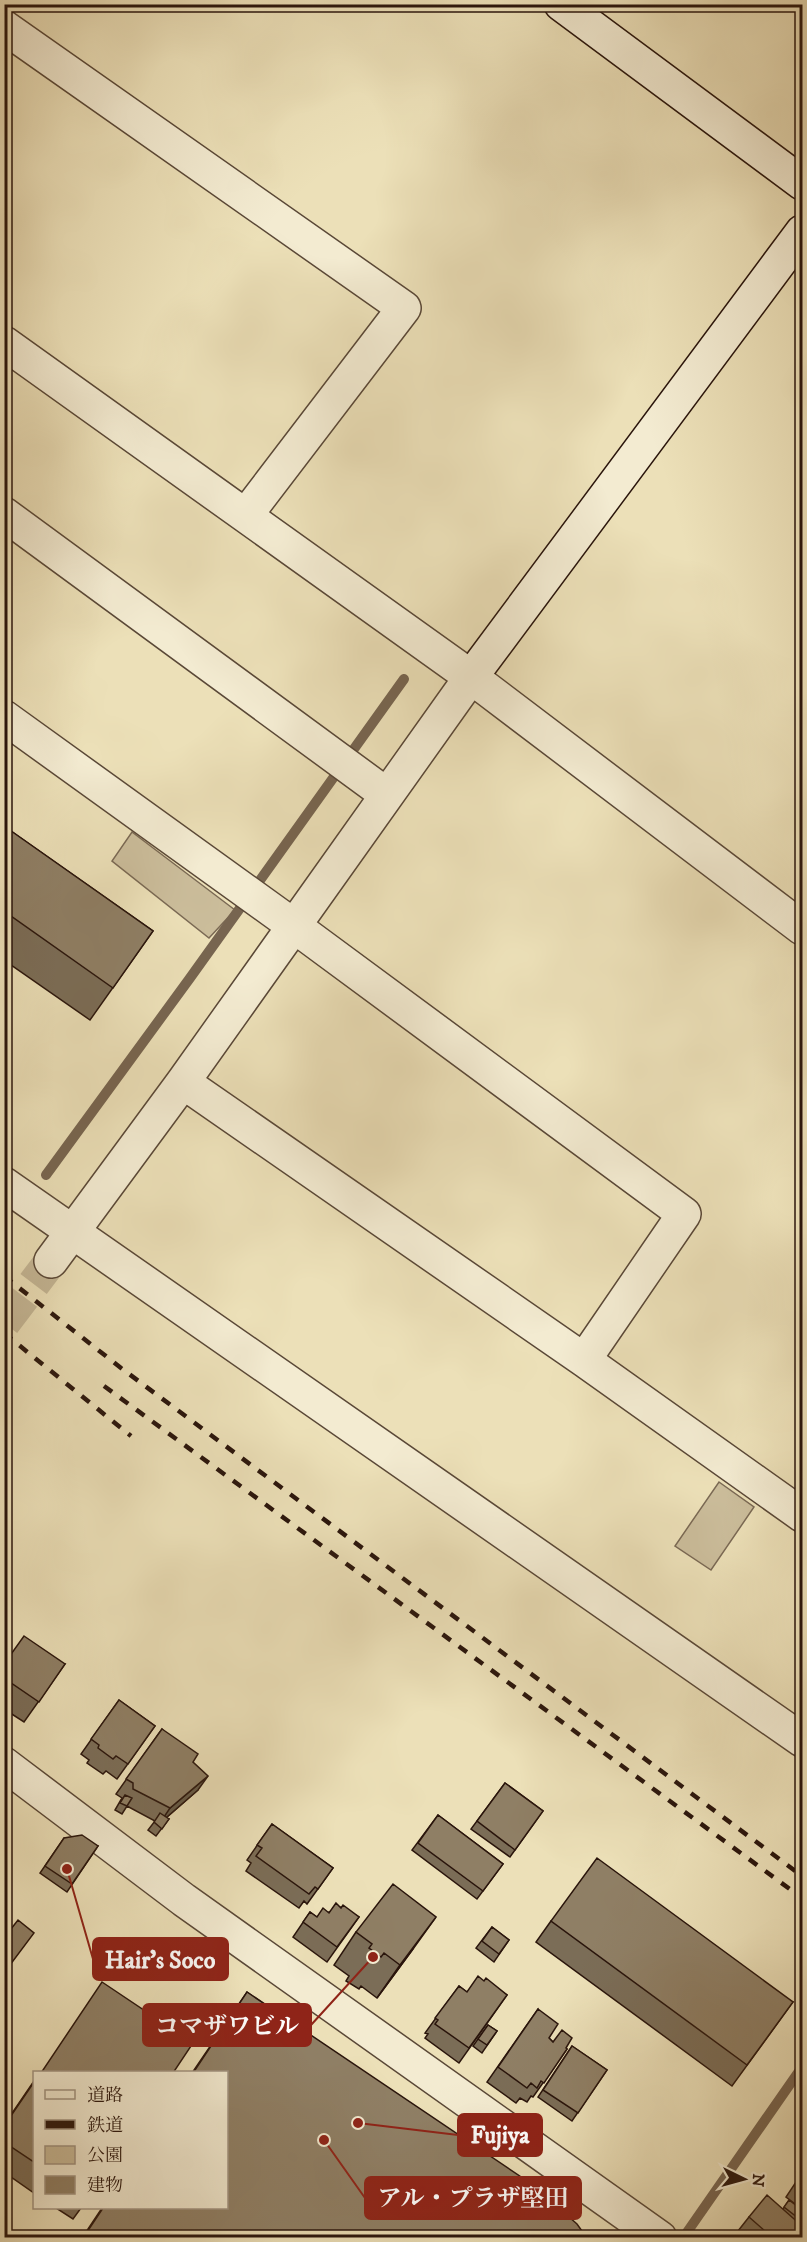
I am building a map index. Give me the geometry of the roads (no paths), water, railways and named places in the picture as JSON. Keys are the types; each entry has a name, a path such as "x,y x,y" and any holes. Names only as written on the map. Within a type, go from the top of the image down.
{"street":[{"path":"561,4 802,183"},
{"path":"4,27 404,308 246,516"},
{"path":"51,1261 183,1082 471,677 802,232"},
{"path":"4,342 471,677 802,928"},
{"path":"4,514 387,795"},
{"path":"4,717 294,926 684,1214 584,1360"},
{"path":"183,1082 584,1360 802,1515"},
{"path":"4,1184 802,1740"},
{"path":"4,1764 184,1900 660,2238"}],"waterway":[{"path":"46,1175 404,679"},
{"path":"683,2238 802,2067"}],"tunnel":[{"path":"4,1323 51,1261"}],"railway":[{"path":"4,1276 121,1368 802,1876"},
{"path":"4,1333 131,1436"},
{"path":"104,1386 802,1898"}],"place":[{"name":"Hair's Soco","path":"67,1869"},
{"name":"コマザワビル","path":"373,1957"},
{"name":"Fujiya","path":"358,2123"},
{"name":"アル・プラザ堅田","path":"324,2140"}]}
